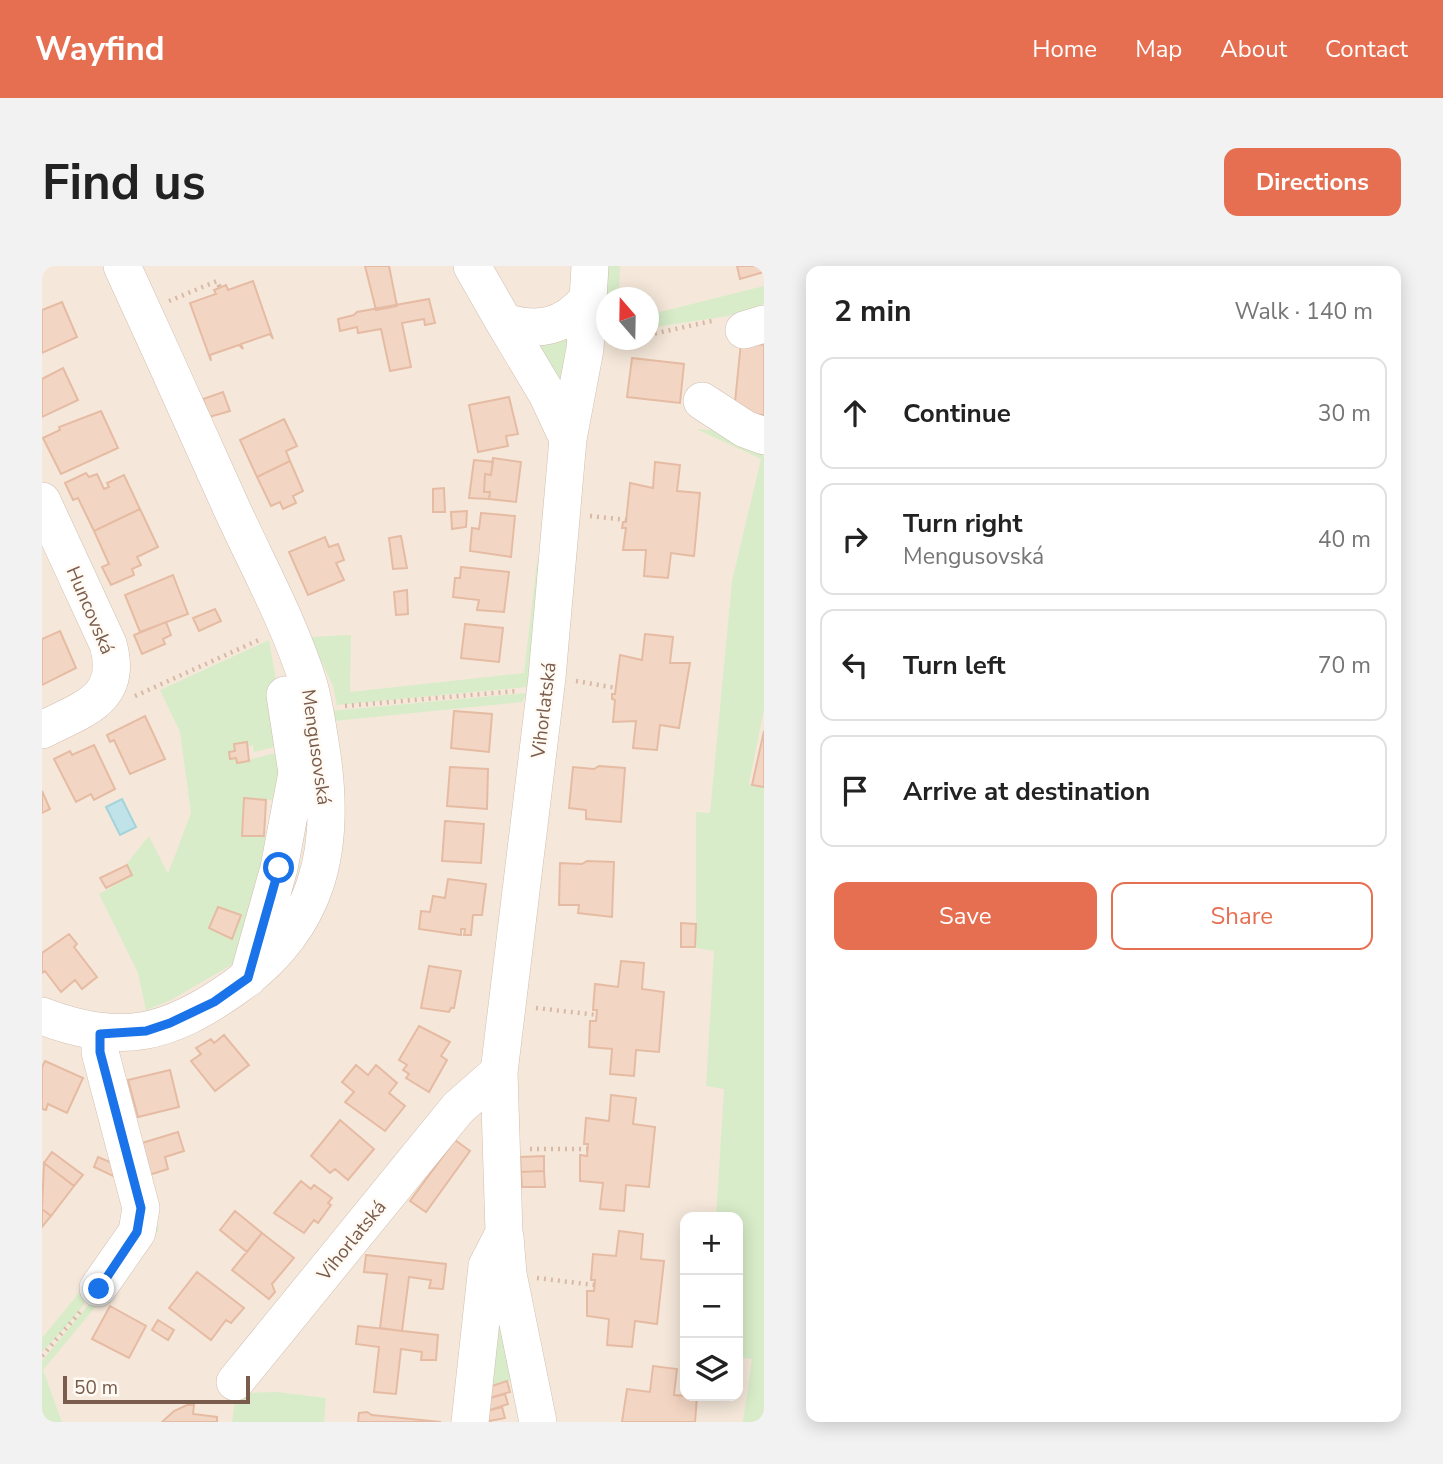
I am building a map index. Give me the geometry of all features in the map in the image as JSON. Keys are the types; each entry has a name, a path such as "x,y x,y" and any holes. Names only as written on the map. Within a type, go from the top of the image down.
{"street":[{"name":"Mengusovská","path":"42,1016 100,1034 146,1031 214,1002 248,978 298,925 317,884 325,843 324,767 315,709 299,658 274,628 122,266"},
{"path":"472,266 547,394 568,439"},
{"path":"504,322 531,329 549,327 567,320 589,283"},
{"name":"Vihorlatská","path":"538,1422 508,1274 504,1233 499,1072 547,682 568,439 585,349 589,283"},
{"path":"702,401 745,429 764,436"},
{"name":"Huncovská","path":"42,501 108,644 113,662 113,679 103,695 84,709 42,730"},
{"path":"99,1289 137,1232 141,1208 100,1052 100,1034"},
{"name":"Vihorlatská","path":"236,1382 458,1108 499,1072"},
{"name":"Vihorlatská","path":"470,1422 487,1266 504,1233"}],"path":[{"path":"142,311 218,281 220,288"},
{"path":"659,334 746,324"},
{"path":"135,696 274,628"},
{"path":"334,707 547,682 616,688"},
{"path":"507,1004 597,1015"},
{"path":"501,1148 587,1149"},
{"path":"508,1274 594,1285"},
{"path":"42,1356 70,1325"}],"shaded area":[{"path":"42,266 764,266 764,1422 42,1422"}],"green space":[{"path":"605,266 620,266 619,287 604,287"},
{"path":"764,286 764,304 728,316 659,326 659,312"},
{"path":"574,333 560,383 530,342"},
{"path":"696,429 723,431 764,449 764,709 749,784 764,787 764,1422 743,1422 752,1359 743,1358 743,1212 716,1212 724,1089 706,1086 714,951 696,948 696,812 710,813 732,581 761,459"},
{"path":"537,561 541,562 527,687 337,705 333,686 310,637 351,635 350,692 524,673"},
{"path":"269,640 287,744 254,752 253,745 229,752 230,758 236,758 237,763 287,750 274,800 245,798 242,835 264,836 274,859 233,964 169,1001 146,1010 138,973 99,894 132,876 125,866 149,836 168,874 191,813 180,732 160,690"},
{"path":"527,693 522,702 334,721 331,711"},
{"path":"108,1055 159,1230 43,1370 62,1422 42,1422 42,1361 132,1252"},
{"path":"493,1274 518,1378 486,1388"},
{"path":"93,1276 87,1299 42,1352 42,1338"},
{"path":"277,1392 326,1398 324,1422 232,1422 235,1400 244,1393"}],"water":[{"path":"122,799 136,827 120,835 106,807"}],"building":[{"path":"365,266 389,266 397,306 376,310"},
{"path":"737,266 764,266 764,272 740,279"},
{"path":"253,281 273,339 270,334 241,344 243,349 239,345 210,355 211,361 190,303 216,294 214,290 226,285 228,290"},
{"path":"429,299 435,323 425,325 424,319 402,323 411,367 390,371 381,329 358,333 357,327 340,331 338,319 357,312"},
{"path":"62,302 77,337 42,353 42,310"},
{"path":"741,342 764,345 764,415 734,412"},
{"path":"632,358 684,364 680,403 627,397"},
{"path":"63,368 78,400 42,417 42,379"},
{"path":"223,392 230,411 209,417 203,399"},
{"path":"509,397 518,434 506,436 508,446 478,452 469,405"},
{"path":"101,411 118,448 61,474 43,438 60,430 59,427"},
{"path":"284,419 297,446 286,451 290,461 257,477 240,440"},
{"path":"493,458 521,462 516,502 489,499 490,492 484,492 485,474 491,475"},
{"path":"474,460 493,462 491,475 485,474 484,492 490,492 489,499 469,498"},
{"path":"290,461 303,491 293,496 296,503 283,509 280,502 271,506 257,477"},
{"path":"655,462 680,465 677,491 700,493 694,556 671,553 668,578 644,576 646,550 623,550 626,528 622,528 623,522 626,522 630,483 653,488"},
{"path":"86,473 89,477 97,474 104,489 109,487 107,483 124,475 140,509 94,531 78,498 73,500 65,483"},
{"path":"444,488 445,512 433,512 433,489"},
{"path":"140,509 158,547 137,557 141,565 132,569 134,575 111,585 102,567 109,564 94,531"},
{"path":"467,511 466,527 452,529 451,512"},
{"path":"481,513 515,516 511,557 470,551 472,528 479,529"},
{"path":"401,536 407,568 393,569 389,538"},
{"path":"325,537 329,547 338,544 344,560 336,563 344,580 308,595 289,552"},
{"path":"461,567 509,572 504,612 477,610 479,600 453,597 455,578 460,578"},
{"path":"173,575 188,614 140,632 125,595"},
{"path":"407,590 408,614 396,615 394,592"},
{"path":"215,609 221,621 199,631 193,618"},
{"path":"166,622 171,635 163,639 165,644 142,654 134,635"},
{"path":"465,624 503,628 499,662 461,658"},
{"path":"60,631 76,668 42,685 42,639"},
{"path":"645,634 673,637 670,663 690,663 679,728 660,725 657,750 633,748 636,721 613,722 615,700 612,699 612,694 615,694 620,655 642,660"},
{"path":"454,711 492,714 489,752 451,748"},
{"path":"145,716 165,759 130,774 114,740 110,742 107,735"},
{"path":"764,731 764,787 752,785"},
{"path":"247,742 249,761 237,763 236,758 230,759 229,752 235,751 234,744"},
{"path":"94,745 115,789 94,800 91,794 76,802 54,759 70,751 72,755"},
{"path":"599,766 625,768 621,822 586,819 586,810 569,808 573,767 594,769"},
{"path":"450,767 488,769 487,809 447,806"},
{"path":"42,791 50,809 42,813"},
{"path":"244,798 266,800 264,836 242,836"},
{"path":"445,821 484,824 481,863 442,861"},
{"path":"587,861 614,862 612,917 578,913 579,905 559,905 560,863 582,864"},
{"path":"127,865 132,875 106,888 100,878"},
{"path":"448,879 486,884 482,915 473,915 471,935 464,935 465,929 461,929 461,935 419,929 421,911 430,912 433,896 445,898"},
{"path":"218,907 241,915 232,939 209,928"},
{"path":"681,923 696,924 695,947 681,947"},
{"path":"69,934 77,944 74,947 97,977 82,989 75,980 61,992 45,971 42,973 42,953"},
{"path":"621,961 644,963 642,989 664,992 659,1052 636,1050 634,1076 610,1074 612,1049 589,1047 590,1021 596,1021 597,1010 593,1010 595,984 618,987"},
{"path":"429,966 461,971 454,1008 449,1012 421,1008"},
{"path":"419,1026 450,1042 441,1056 447,1060 429,1092 406,1078 409,1074 403,1070 407,1065 399,1060"},
{"path":"224,1035 249,1065 215,1091 191,1061 201,1054 196,1048 211,1039 214,1043"},
{"path":"45,1061 83,1078 67,1113 48,1104 46,1110 42,1109 42,1067"},
{"path":"356,1065 368,1075 376,1065 397,1083 389,1093 405,1106 385,1131 345,1102 354,1092 342,1082"},
{"path":"170,1070 179,1107 138,1117 128,1080"},
{"path":"611,1095 636,1098 633,1124 655,1127 649,1187 626,1185 624,1211 600,1209 603,1183 580,1181 580,1155 587,1156 588,1144 584,1144 586,1118 609,1121"},
{"path":"340,1120 374,1149 348,1180 335,1169 330,1173 311,1156"},
{"path":"178,1132 184,1151 165,1157 168,1169 149,1175 139,1144"},
{"path":"455,1140 470,1151 426,1212 410,1201"},
{"path":"52,1152 83,1175 74,1186 44,1163"},
{"path":"544,1156 544,1171 521,1172 520,1157"},
{"path":"98,1157 117,1165 113,1176 94,1167"},
{"path":"44,1163 74,1186 51,1216 42,1209"},
{"path":"544,1171 545,1187 522,1187 521,1172"},
{"path":"301,1181 311,1189 314,1185 332,1198 328,1203 331,1205 318,1223 314,1220 304,1233 274,1213"},
{"path":"42,1209 51,1216 42,1227"},
{"path":"235,1211 262,1233 247,1252 220,1230"},
{"path":"619,1231 643,1234 641,1259 664,1261 657,1324 635,1321 632,1347 607,1345 609,1319 587,1316 587,1291 594,1291 595,1280 591,1280 593,1254 616,1256"},
{"path":"262,1233 294,1258 272,1284 275,1292 269,1299 232,1270"},
{"path":"366,1255 446,1264 443,1289 429,1288 431,1280 409,1277 402,1331 380,1328 387,1274 364,1272"},
{"path":"197,1272 244,1308 231,1323 226,1320 211,1340 169,1308"},
{"path":"110,1306 146,1326 129,1358 92,1339"},
{"path":"158,1320 174,1330 168,1340 152,1330"},
{"path":"358,1326 438,1335 436,1360 421,1360 422,1352 401,1349 396,1394 374,1392 379,1347 356,1344"},
{"path":"653,1366 677,1369 674,1395 680,1396 680,1401 697,1401 695,1422 622,1422 627,1389 650,1392"},
{"path":"507,1381 510,1392 489,1398 486,1388"},
{"path":"505,1394 508,1404 487,1411 483,1400"},
{"path":"194,1405 193,1414 217,1417 217,1422 162,1422 174,1411"},
{"path":"502,1407 505,1418 484,1422 487,1411"},
{"path":"367,1412 372,1415 441,1422 358,1422 359,1413"}],"route":[{"path":"99,1289 137,1232 141,1220 139,1193 100,1052 100,1034 146,1031 170,1023 214,1002 248,978 279,868"}]}
